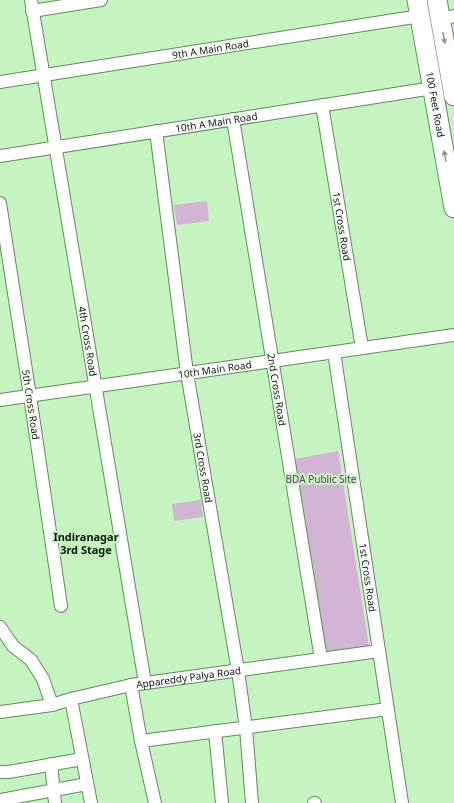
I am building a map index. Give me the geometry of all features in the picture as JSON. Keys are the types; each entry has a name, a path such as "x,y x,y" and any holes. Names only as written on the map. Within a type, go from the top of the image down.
{"main road":[{"name":"100 Feet Road","path":"437,0 447,17 454,96"},
{"name":"100 Feet Road","path":"419,8 454,208"}],"street":[{"path":"32,5 101,0"},
{"name":"4th Cross Road","path":"32,5 145,683"},
{"name":"9th A Main Road","path":"0,82 419,8"},
{"name":"10th A Main Road","path":"0,156 433,88"},
{"name":"1st Cross Road","path":"322,105 362,348"},
{"name":"2nd Cross Road","path":"233,119 322,659"},
{"name":"3rd Cross Road","path":"156,131 187,373 238,670 246,728 252,803"},
{"name":"5th Cross Road","path":"0,203 61,606"},
{"name":"10th Main Road","path":"0,400 454,335"},
{"name":"1st Cross Road","path":"334,352 402,803"},
{"path":"0,627 13,646 31,660 43,679 52,705"},
{"name":"Appareddy Palya Road","path":"0,712 52,705 131,685 379,651"},
{"path":"131,685 155,803"},
{"path":"71,699 86,784 91,803"},
{"path":"141,740 215,732 388,709"},
{"path":"215,732 222,803"},
{"path":"0,772 9,772 82,758"},
{"path":"51,764 54,803"},
{"path":"0,800 86,784"}],"green space":[{"path":"207,201 209,221 177,225 174,205"},
{"name":"BDA Public Site","path":"338,451 369,646 327,653 295,459"},
{"path":"201,500 203,517 174,521 172,504"}],"district":[{"name":"Indiranagar 3rd Stage","path":"86,542"}]}
